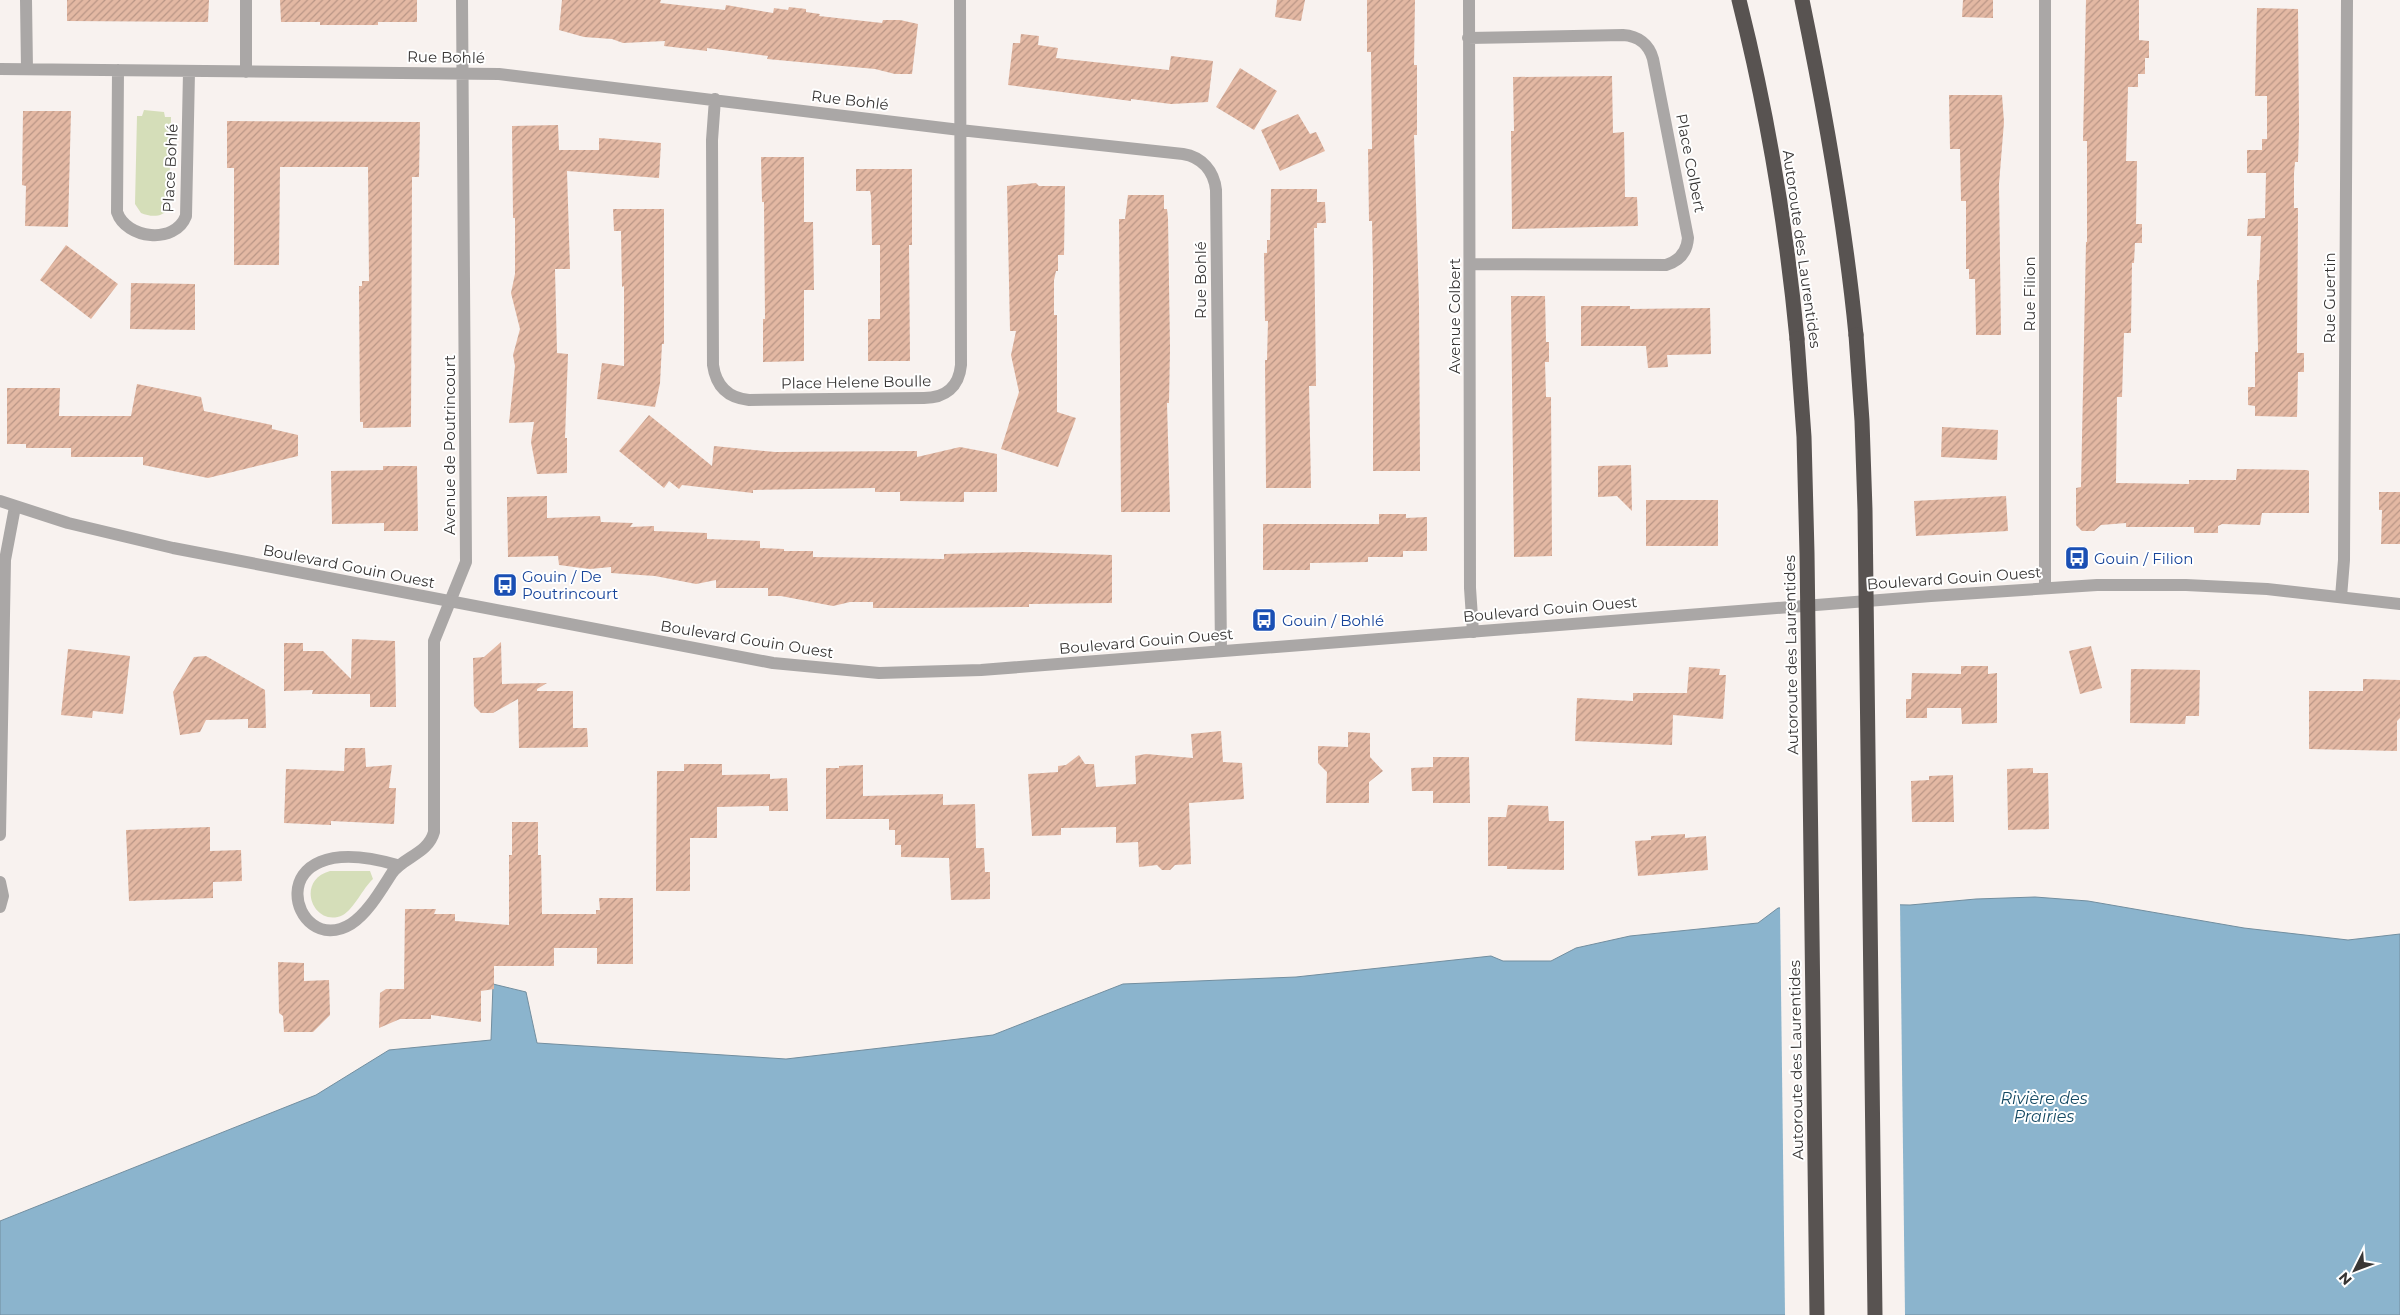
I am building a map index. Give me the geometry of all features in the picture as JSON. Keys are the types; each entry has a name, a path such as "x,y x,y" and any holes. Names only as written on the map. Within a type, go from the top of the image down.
{"highway":[{"name":"Autoroute des Laurentides","path":"1740,0 1774,168 1790,272 1804,436 1817,1315"},
{"path":"1802,0 1840,200 1856,335 1862,411 1865,510 1875,1315"}],"street":[{"path":"26,0 26,69"},
{"path":"246,0 246,72"},
{"name":"Avenue de Poutrincourt","path":"397,866 374,859 333,858 314,863 303,873 299,880 297,895 301,912 312,924 320,928 336,930 352,924 364,912 397,866 423,849 434,832 434,641 466,562 462,0"},
{"name":"Place Helene Boulle","path":"715,100 712,140 713,365 716,379 724,390 742,400 934,398 951,389 958,378 961,365 960,0"},
{"name":"Avenue Colbert","path":"1468,0 1470,588 1473,632"},
{"name":"Rue Filion","path":"2045,0 2045,588"},
{"name":"Rue Guertin","path":"2341,597 2344,550 2347,0"},
{"name":"Place Colbert","path":"1468,38 1623,35 1635,37 1645,44 1653,59 1688,238 1678,260 1666,265 1470,264"},
{"name":"Rue Bohlé","path":"0,69 189,72 463,72 499,74 960,130 1183,154 1201,161 1210,171 1216,190 1221,651"},
{"name":"Place Bohlé","path":"118,70 117,212 122,223 130,231 149,234 173,232 181,226 186,216 189,72"},
{"name":"Boulevard Gouin Ouest","path":"0,501 68,524 173,548 773,663 851,671 909,673 969,671 2045,588 2186,585 2267,589 2400,604"},
{"path":"0,835 5,560 15,507"},
{"path":"0,882 3,896 0,908"}],"green space":[{"path":"144,110 164,112 165,117 171,117 169,208 163,214 156,216 141,213 135,204 137,116 142,116"},
{"path":"330,871 370,871 373,879 347,912 333,918 317,910 312,902 311,893 313,884 319,876"}],"water":[{"name":"Rivière des Prairies","path":"2035,897 2088,901 2244,928 2348,940 2400,934 2400,1315 0,1315 0,1221 316,1095 389,1050 491,1040 493,984 526,992 537,1043 786,1059 993,1035 1123,984 1296,977 1491,956 1503,961 1551,961 1576,948 1630,936 1758,923 1778,908 1856,904 1910,905 1976,899"}],"pier":[{"path":"1856,901 1900,903 1905,1315 1785,1315 1780,906"}],"building":[{"path":"67,0 209,0 208,22 67,21"},
{"path":"280,0 417,0 417,22 378,22 378,25 320,25 320,22 281,22"},
{"path":"562,0 661,0 660,3 725,10 726,5 773,13 774,8 788,10 789,7 806,9 806,12 820,14 819,16 882,23 883,20 900,20 918,24 912,74 895,74 875,69 767,59 768,56 707,48 707,51 664,46 665,41 623,43 612,39 584,37 559,30"},
{"path":"1277,0 1305,0 1301,21 1275,17"},
{"path":"1367,0 1415,0 1414,65 1417,65 1417,135 1414,135 1419,303 1420,471 1373,471 1373,270 1372,221 1369,221 1368,149 1372,149 1371,52 1367,52"},
{"path":"1963,0 1993,0 1993,18 1962,17"},
{"path":"2086,0 2139,0 2139,40 2149,41 2149,58 2145,58 2145,74 2138,74 2138,87 2128,87 2126,161 2137,161 2136,224 2142,224 2142,243 2135,243 2134,263 2132,263 2131,333 2124,333 2122,397 2117,397 2116,483 2189,484 2189,480 2236,480 2237,469 2307,470 2309,471 2309,513 2262,513 2260,525 2222,524 2218,526 2218,533 2194,533 2194,527 2126,527 2126,523 2101,525 2094,531 2082,531 2076,525 2076,488 2081,487 2087,242 2087,141 2083,141"},
{"path":"2257,8 2298,9 2299,127 2298,162 2295,162 2294,173 2294,208 2298,208 2297,353 2304,353 2304,372 2298,372 2297,417 2255,416 2255,406 2248,405 2248,387 2255,387 2255,352 2258,352 2257,280 2259,280 2261,236 2247,236 2248,219 2265,218 2266,173 2247,173 2247,150 2262,150 2262,139 2267,139 2267,96 2255,96"},
{"path":"1021,34 1039,36 1038,45 1058,48 1056,58 1169,70 1171,56 1213,61 1208,102 1171,104 1131,99 1131,101 1008,85 1013,43 1020,43"},
{"path":"1240,68 1277,91 1254,130 1216,107"},
{"path":"1612,76 1613,133 1624,132 1625,197 1637,197 1638,226 1512,229 1511,131 1514,131 1513,77"},
{"path":"1949,95 2002,95 2004,122 1999,184 2001,335 1976,335 1975,279 1969,279 1969,269 1966,269 1966,201 1961,201 1960,149 1950,149"},
{"path":"23,111 71,111 68,227 25,226 26,186 22,185"},
{"path":"1298,114 1310,134 1316,132 1325,151 1280,171 1261,130"},
{"path":"227,121 420,122 419,177 412,177 411,427 363,428 363,422 360,422 359,286 362,286 362,281 369,281 368,167 280,167 279,265 234,265 234,168 227,168"},
{"path":"558,125 559,150 599,150 599,138 661,143 659,178 567,171 570,269 555,269 557,353 568,354 565,438 567,438 567,473 537,474 531,442 534,422 509,423 515,366 513,355 520,329 511,293 515,274 512,126"},
{"path":"761,157 804,157 804,222 813,222 814,290 804,290 804,361 763,362 763,319 765,319 764,202 762,202"},
{"path":"856,169 912,169 912,245 909,245 910,361 868,361 868,319 880,319 880,245 872,245 870,191 856,191"},
{"path":"1036,183 1039,186 1065,186 1064,255 1058,255 1058,271 1056,271 1054,280 1054,315 1057,315 1057,412 1076,418 1058,467 1001,449 1019,392 1011,355 1016,331 1010,331 1007,186"},
{"path":"1271,189 1317,189 1317,202 1325,202 1326,223 1317,223 1317,228 1314,228 1316,386 1309,386 1311,488 1266,488 1265,360 1267,360 1268,321 1265,321 1264,253 1267,253 1267,240 1270,240"},
{"path":"1128,195 1164,195 1164,209 1167,209 1170,348 1169,403 1167,403 1170,512 1121,512 1119,219 1125,219"},
{"path":"613,209 664,209 664,344 662,344 660,383 655,407 597,399 602,363 624,366 624,286 622,287 621,231 614,231"},
{"path":"66,245 118,284 91,319 40,280"},
{"path":"131,283 195,284 195,330 130,329"},
{"path":"1511,296 1545,296 1546,342 1549,342 1549,362 1545,362 1546,397 1551,397 1552,556 1514,557"},
{"path":"1581,306 1630,306 1630,309 1710,308 1711,354 1667,355 1668,367 1648,368 1646,346 1581,346"},
{"path":"137,384 201,397 204,411 272,425 272,429 298,435 298,456 208,478 143,465 143,457 71,457 71,448 26,448 26,444 7,444 7,388 60,388 59,416 131,416"},
{"path":"649,415 712,466 714,446 775,452 917,451 917,457 960,447 997,454 997,492 964,492 964,502 900,501 900,492 875,492 875,488 753,490 753,493 682,485 679,489 669,481 664,488 619,451"},
{"path":"1942,427 1998,430 1997,460 1941,457"},
{"path":"1631,465 1632,511 1617,496 1598,497 1598,466"},
{"path":"383,466 417,466 418,531 384,531 384,523 332,524 331,471 383,470"},
{"path":"2379,492 2400,492 2400,544 2381,544 2382,510 2379,510"},
{"path":"547,496 547,518 600,516 601,522 633,523 630,527 654,526 654,531 707,533 707,539 760,541 760,548 784,549 784,551 813,551 813,557 944,559 944,554 1024,552 1112,555 1112,603 1029,604 1029,607 873,608 873,602 850,602 833,606 781,596 768,596 768,588 716,588 716,580 696,584 655,576 611,573 611,567 590,569 559,565 558,556 508,557 507,497"},
{"path":"2006,496 2008,531 1916,536 1914,501"},
{"path":"1646,500 1718,500 1718,546 1646,546"},
{"path":"1379,514 1406,514 1406,518 1427,517 1427,551 1403,551 1403,557 1368,557 1368,562 1310,563 1310,570 1263,570 1263,524 1379,524"},
{"path":"352,639 395,641 396,707 370,707 370,694 312,694 313,690 284,691 284,643 303,643 303,651 323,651 351,679"},
{"path":"501,642 502,684 547,683 537,689 537,691 573,691 573,728 587,728 588,747 519,748 518,699 493,713 481,713 474,706 473,658 484,657"},
{"path":"2091,646 2102,688 2080,694 2069,651"},
{"path":"68,649 130,656 123,714 93,711 92,718 61,715"},
{"path":"206,656 265,690 266,728 248,728 248,719 206,720 200,732 180,735 173,692 194,657"},
{"path":"1961,666 1988,666 1988,674 1997,673 1997,723 1962,724 1961,708 1927,708 1927,718 1906,718 1906,699 1911,699 1912,673 1961,674"},
{"path":"1689,667 1720,669 1719,675 1726,675 1723,719 1673,715 1672,745 1575,741 1577,698 1633,701 1633,693 1687,693"},
{"path":"2131,669 2200,670 2199,716 2186,716 2185,724 2130,723"},
{"path":"2363,679 2400,680 2400,718 2397,721 2397,751 2309,749 2309,691 2363,691"},
{"path":"1221,731 1223,762 1242,763 1244,799 1189,803 1191,864 1175,865 1170,870 1162,870 1157,865 1139,867 1138,842 1116,843 1116,827 1061,828 1061,835 1032,836 1028,774 1058,772 1058,766 1066,765 1079,755 1085,764 1094,764 1096,787 1136,784 1135,756 1146,754 1193,758 1191,734"},
{"path":"1348,732 1370,733 1370,757 1383,771 1369,782 1369,803 1326,803 1327,772 1318,763 1318,746 1348,747"},
{"path":"345,748 365,748 366,767 392,765 389,788 396,788 394,824 331,821 331,825 284,823 286,769 344,771"},
{"path":"1433,757 1469,757 1470,803 1433,803 1433,791 1412,791 1411,768 1433,767"},
{"path":"684,764 722,764 722,775 770,774 770,779 787,778 788,811 769,811 769,806 717,807 717,838 690,838 690,891 656,891 657,771 684,771"},
{"path":"863,765 863,796 943,794 943,805 975,804 976,848 984,848 985,872 990,872 990,899 951,900 949,858 901,857 901,845 895,845 895,830 889,830 889,819 826,819 826,768"},
{"path":"2033,768 2033,773 2048,773 2049,829 2008,830 2007,769"},
{"path":"1953,775 1954,822 1912,822 1911,781 1929,780 1929,776"},
{"path":"1508,805 1548,806 1549,821 1564,821 1564,870 1507,869 1507,866 1488,866 1488,817 1506,817"},
{"path":"512,822 538,822 538,855 541,855 542,914 596,914 596,910 600,910 599,898 633,898 633,964 597,964 597,948 554,948 554,966 494,966 494,989 481,991 481,1022 431,1015 431,1019 400,1019 379,1028 380,993 386,989 404,989 405,909 436,909 434,914 455,914 455,921 509,925 509,855 512,855"},
{"path":"210,827 210,851 241,850 242,881 213,882 213,898 129,901 126,830"},
{"path":"1685,834 1685,838 1706,836 1708,870 1638,876 1635,841 1651,840 1651,836"},
{"path":"278,962 304,963 304,981 329,980 330,1015 313,1032 284,1032 283,1016 279,1013"}],"place":[{"name":"Gouin / Filion","path":"2077,558"},
{"name":"Gouin / De Poutrincourt","path":"505,585"},
{"name":"Gouin / Bohlé","path":"1264,620"}]}
